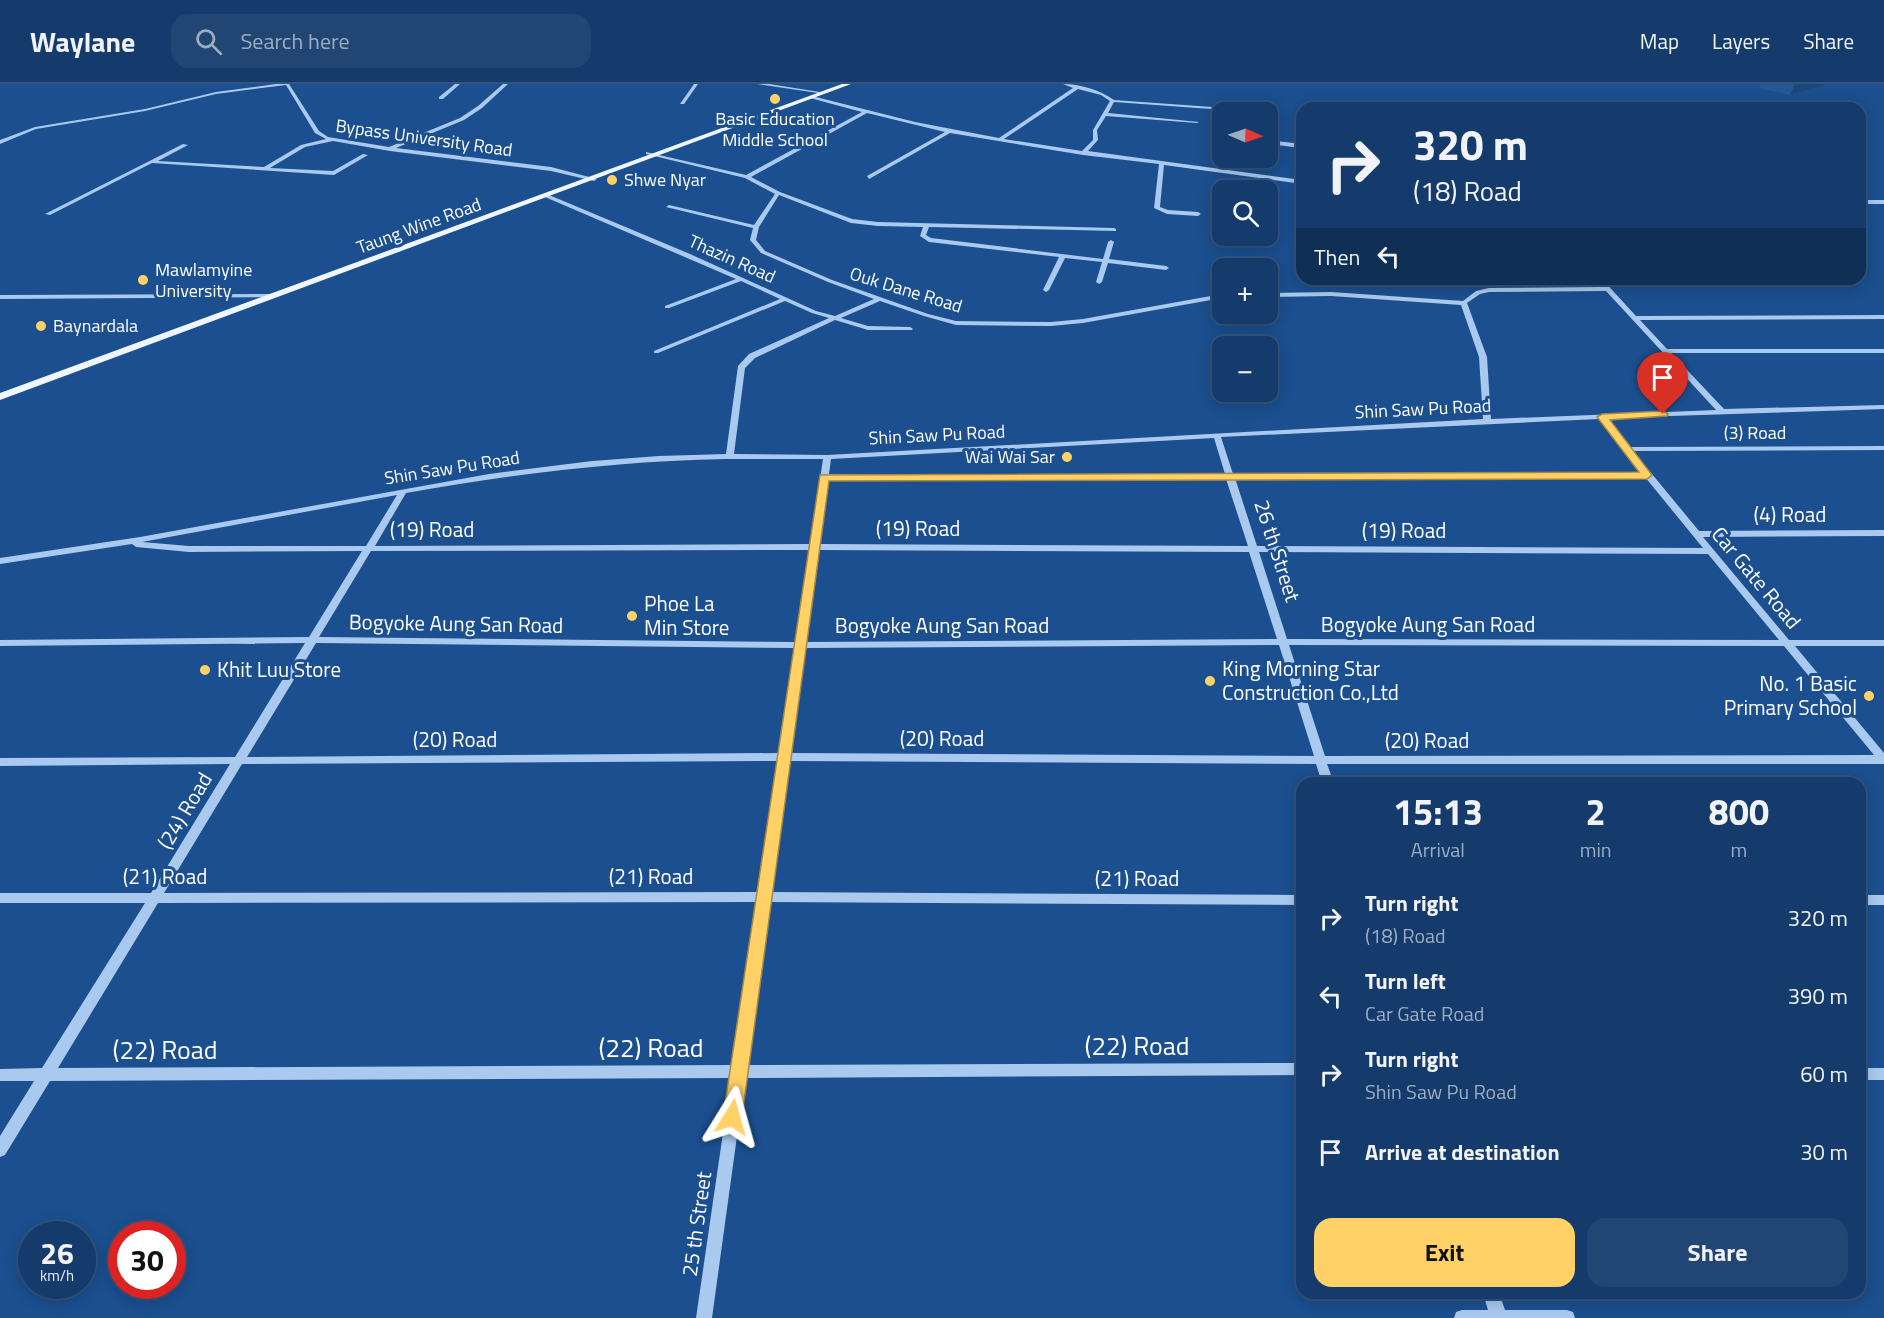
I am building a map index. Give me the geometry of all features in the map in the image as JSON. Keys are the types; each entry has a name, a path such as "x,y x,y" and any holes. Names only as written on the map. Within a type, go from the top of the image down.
{"main road":[{"name":"Taung Wine Road","path":"0,389 590,178 839,84"},
{"name":"Taung Wine Road","path":"815,94 848,84"},
{"name":"Taung Wine Road","path":"0,398 548,196 590,178"},
{"path":"52,370 63,375"}],"street":[{"path":"0,142 35,128 145,110 216,93 287,84"},
{"name":"Bypass University Road","path":"287,84 317,132 334,139 390,149 551,169 590,178"},
{"path":"441,98 458,84"},
{"path":"390,149 462,119 480,107 506,84"},
{"path":"681,103 696,84"},
{"path":"759,84 815,94 867,111 949,131 1083,153 1296,181"},
{"path":"1065,84 1103,94 1113,101 1212,108"},
{"path":"1000,139 1077,87"},
{"path":"1083,153 1096,140 1095,130 1113,101"},
{"path":"747,177 867,111"},
{"path":"1105,114 1197,122"},
{"path":"869,177 949,131"},
{"path":"266,169 303,146 334,139"},
{"path":"1278,143 1296,145"},
{"path":"48,214 185,145"},
{"path":"153,162 334,173 365,154"},
{"path":"652,155 747,177 778,193 851,221 926,226 1114,230"},
{"path":"1162,162 1157,208 1167,212 1198,214"},
{"path":"669,207 756,227 778,193"},
{"name":"Thazin Road","path":"548,196 835,319 868,328 910,329"},
{"path":"1866,202 1884,202"},
{"path":"926,226 923,236 928,240 1105,259 1166,268"},
{"name":"Ouk Dane Road","path":"756,227 753,240 763,252 830,282 956,323 1051,324 1114,317 1212,298"},
{"path":"1099,282 1111,242"},
{"path":"1046,290 1063,255"},
{"path":"667,307 741,279"},
{"path":"1603,285 1721,411"},
{"path":"1278,295 1331,294 1464,303 1478,292 1489,290 1607,289"},
{"path":"0,297 276,296"},
{"path":"656,352 785,299"},
{"path":"730,456 741,368 752,356 879,299"},
{"path":"1464,303 1483,357 1487,422"},
{"path":"1634,318 1884,317"},
{"path":"1665,351 1884,351"},
{"name":"Shin Saw Pu Road","path":"0,561 127,542 403,492 559,467 643,459 730,456 827,457 1487,422 1721,411 1884,407"},
{"name":"Car Gate Road","path":"1602,417 1695,534 1884,760"},
{"name":"26 th Street","path":"1217,436 1326,777"},
{"name":"(3) Road","path":"1626,449 1884,448"},
{"name":"25 th Street","path":"704,1318 827,457"},
{"path":"824,477 1647,475"},
{"name":"(24) Road","path":"0,1150 403,492"},
{"name":"(4) Road","path":"1695,534 1884,533"},
{"name":"(19) Road","path":"127,542 189,549 814,547 1709,551"},
{"name":"Bogyoke Aung San Road","path":"0,643 312,640 800,645 1283,642 1884,644"},
{"name":"(20) Road","path":"0,762 784,757 1884,760"},
{"name":"(21) Road","path":"0,898 155,896 1296,900"},
{"path":"1866,900 1884,900"},
{"name":"(22) Road","path":"0,1075 1296,1070"},
{"path":"1866,1074 1884,1074"},
{"path":"1493,1299 1499,1317"},
{"path":"1462,1318 1567,1318"}],"place":[{"name":"Basic Education Middle School","path":"775,99"},
{"name":"Shwe Nyar","path":"612,180"},
{"name":"Mawlamyine University","path":"143,280"},
{"name":"Baynardala","path":"41,326"},
{"name":"Wai Wai Sar","path":"1067,457"},
{"name":"Phoe La Min Store","path":"632,616"},
{"name":"Khit Luu Store","path":"205,670"},
{"name":"King Morning Star Construction Co.,Ltd","path":"1210,681"},
{"name":"No. 1 Basic Primary School","path":"1869,696"}],"route":[{"path":"732,1117 824,477 1647,475 1602,417 1663,414"}]}
